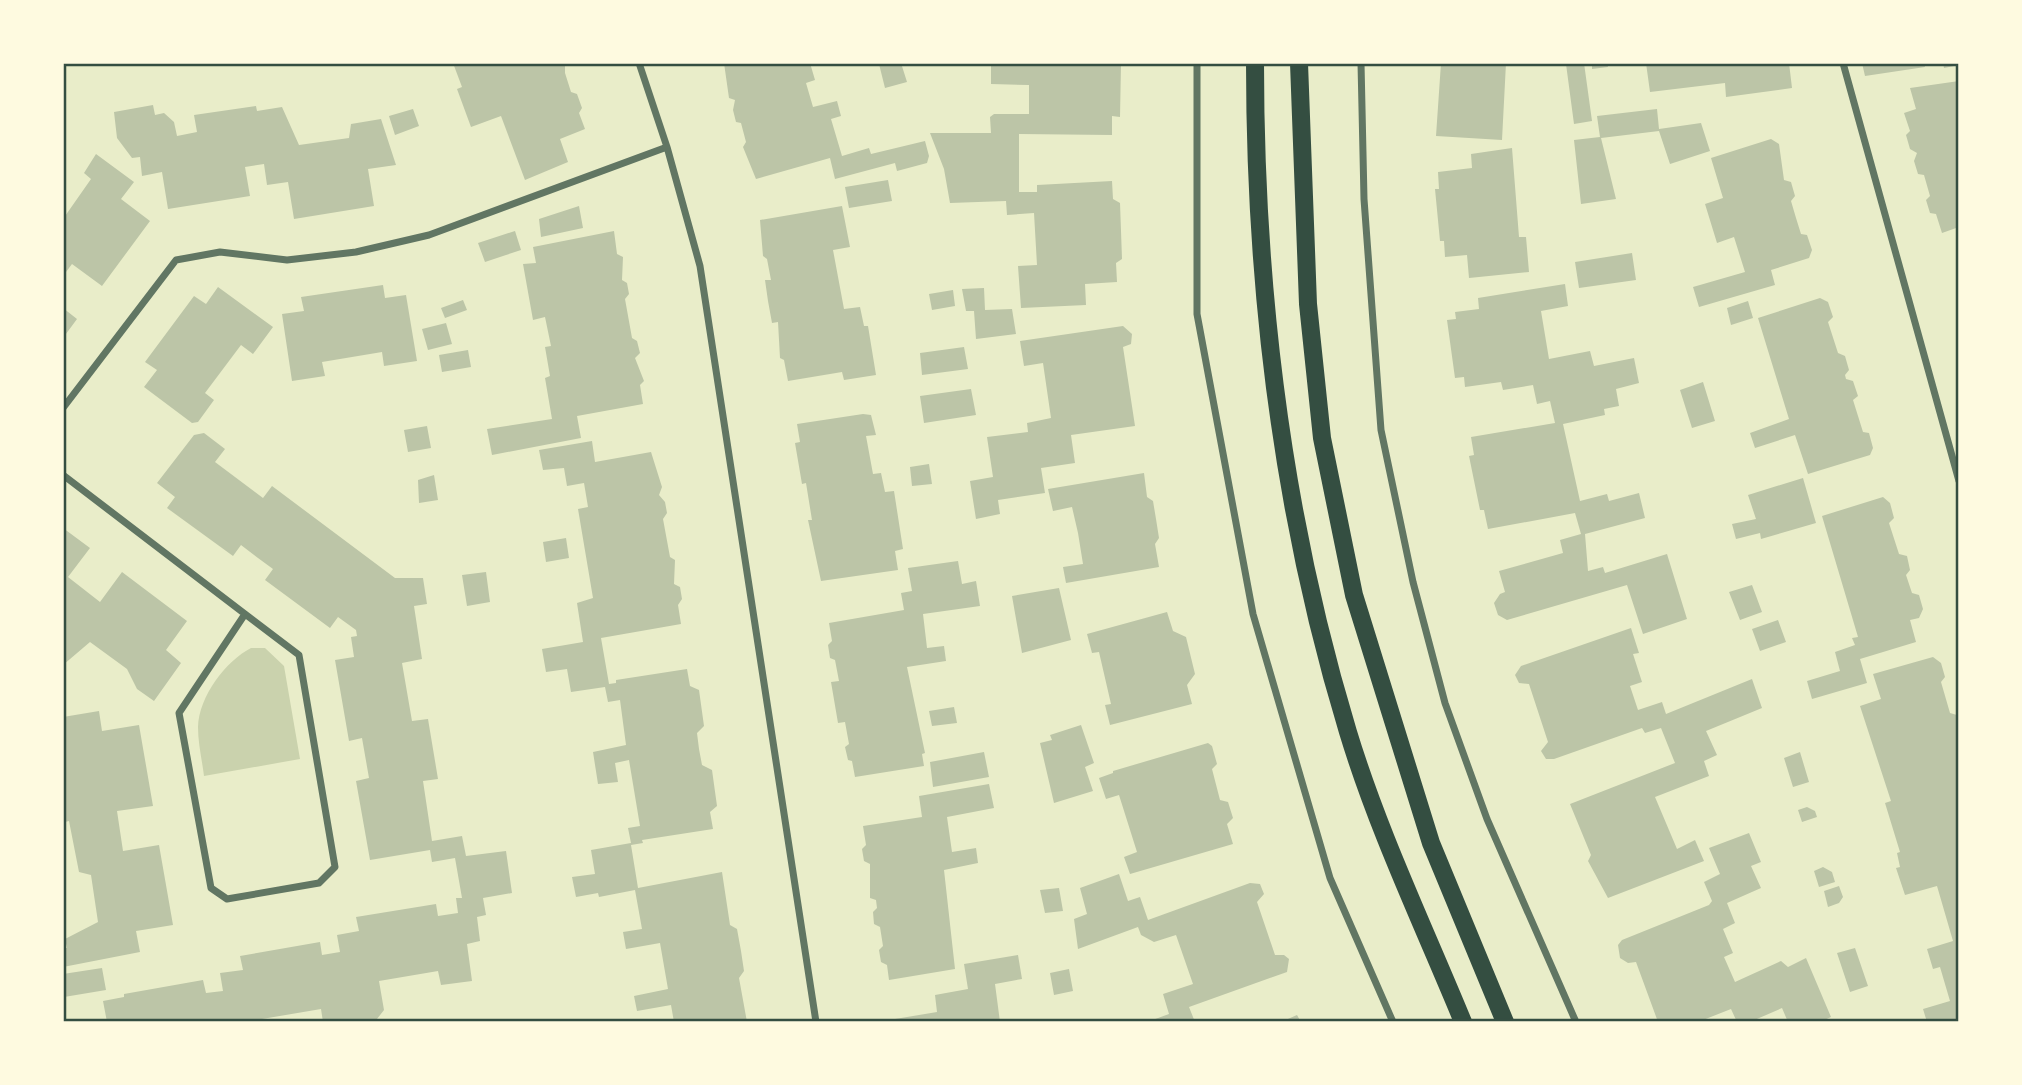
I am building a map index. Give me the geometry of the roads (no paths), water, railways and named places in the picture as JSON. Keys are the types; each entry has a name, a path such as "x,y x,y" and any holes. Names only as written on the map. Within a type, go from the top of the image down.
{"main road":[{"path":"1255,63 1255,140 1264,304 1312,606 1348,735 1394,856 1464,1022"},
{"path":"1299,63 1308,304 1322,438 1354,595 1431,843 1505,1022"}],"street":[{"path":"639,63 667,147 700,266 816,1022"},
{"path":"1197,63 1196,314 1253,614 1330,878 1393,1022"},
{"path":"1361,63 1364,199 1381,430 1413,582 1445,703 1482,806 1576,1022"},
{"path":"1843,63 1959,481"},
{"path":"63,408 176,260 220,252 286,260 356,251 429,235 667,147"},
{"path":"63,475 299,655 335,867 320,883 227,899 211,888 179,713 245,614"}]}
